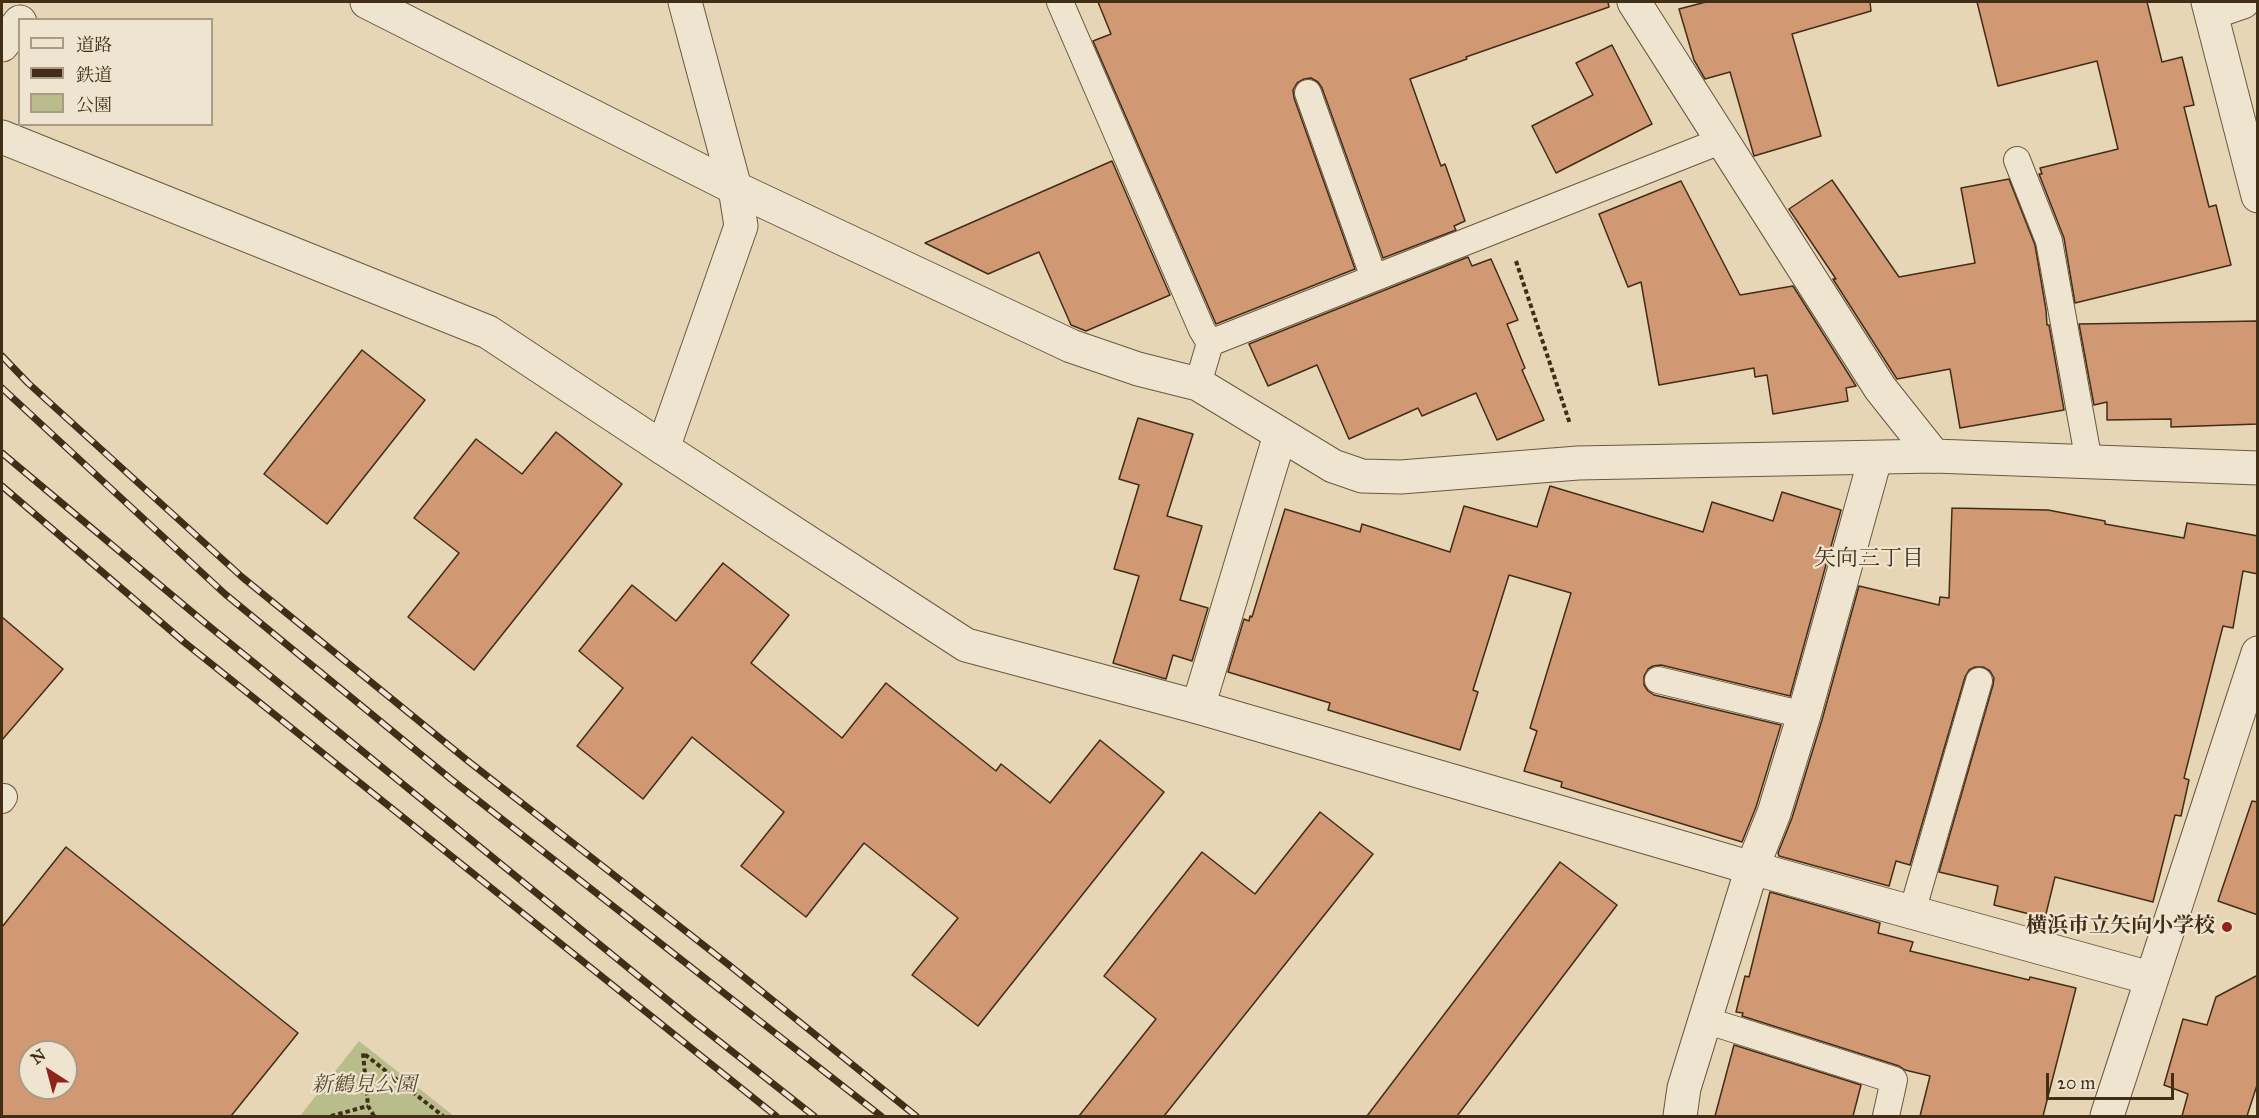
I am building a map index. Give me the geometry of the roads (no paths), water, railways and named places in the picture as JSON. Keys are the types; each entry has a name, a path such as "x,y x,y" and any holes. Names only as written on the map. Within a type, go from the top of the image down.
{"street":[{"path":"23,18 36,2"},
{"path":"367,2 735,188 1071,346 1138,369 1198,384 1333,466 1362,476 1401,477 1578,463 1875,459 1934,456 2258,468"},
{"path":"663,448 741,226 735,188 685,2"},
{"path":"2243,2 2210,7 2258,196"},
{"path":"1641,3 1723,140 1880,388 1934,456"},
{"path":"2,45 18,25"},
{"path":"2,137 488,332 966,645 1198,707 1752,868 2150,978"},
{"path":"1198,707 1280,435"},
{"path":"1680,1116 1684,1088 1752,868 1774,813 1804,715 1875,459"},
{"path":"2107,1116 2150,978 2255,673"}],"lane":[{"path":"1060,2 1202,330 1210,343 1198,384"},
{"path":"1308,93 1374,278"},
{"path":"1210,343 1723,140"},
{"path":"2017,160 2049,241 2089,462"},
{"path":"1658,680 1804,715"},
{"path":"1912,912 1979,681"},
{"path":"1705,1020 1894,1080 1886,1116"}],"railway":[{"path":"2,356 28,383 242,577 468,761 729,965 916,1116"},
{"path":"2,388 225,594 452,780 881,1116"},
{"path":"2,453 204,622 691,1019 814,1116"},
{"path":"2,486 184,642 776,1116"}],"place":[{"name":"横浜市立矢向小学校","path":"2227,927"}],"district":[{"name":"矢向三丁目","path":"1869,560"}],"park label":[{"name":"新鶴見公園","path":"364,1086"}]}
